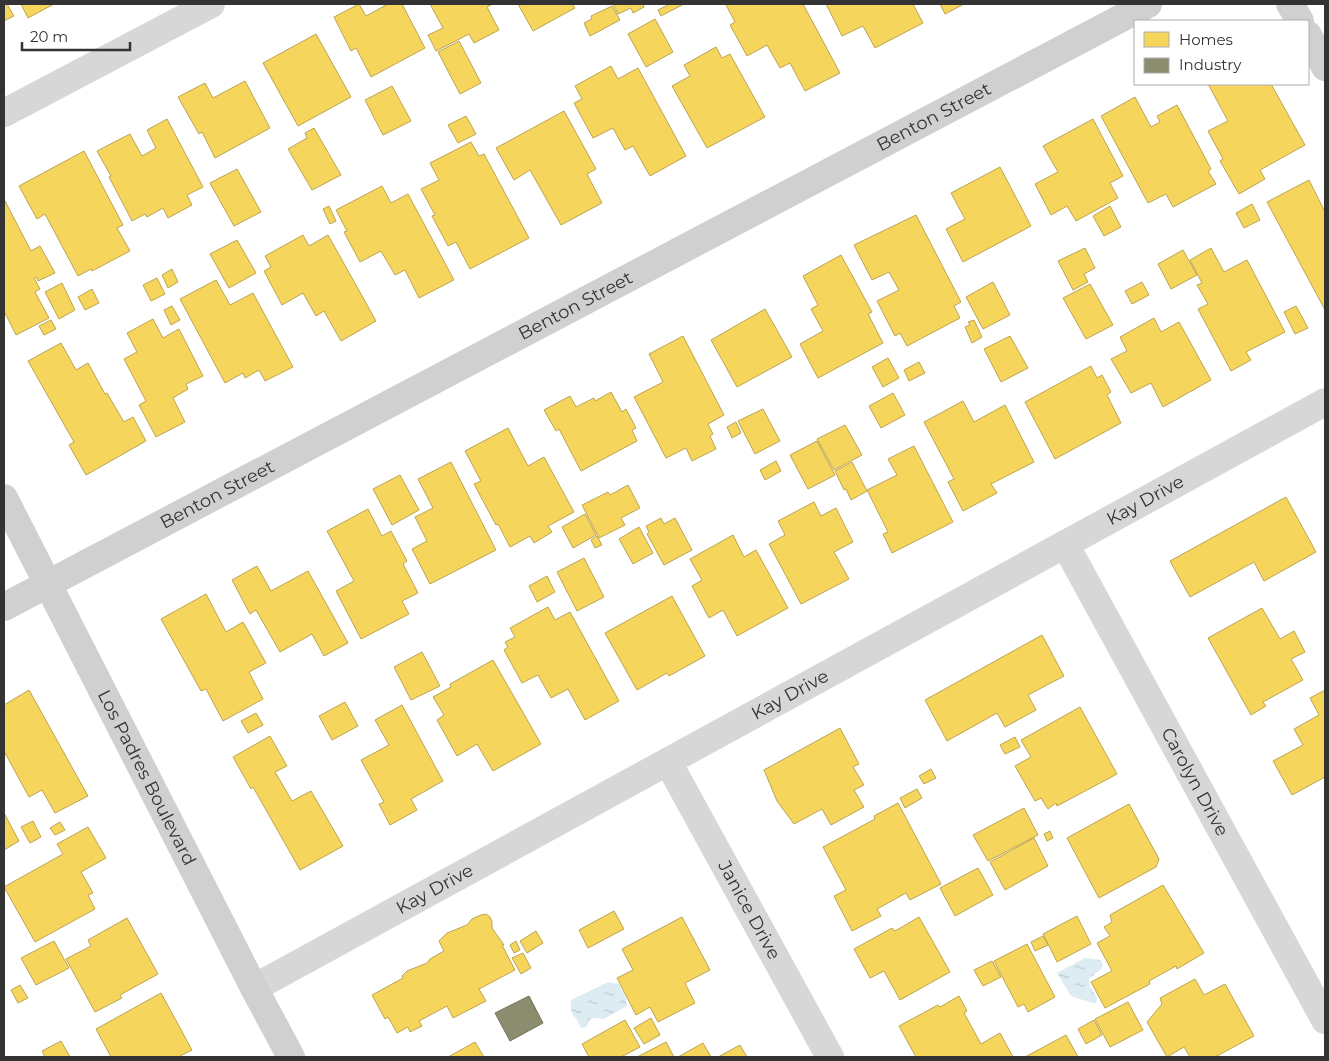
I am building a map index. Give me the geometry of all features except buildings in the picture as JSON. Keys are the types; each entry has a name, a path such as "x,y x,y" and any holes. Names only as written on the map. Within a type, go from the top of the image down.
{"main road":[{"name":"Benton Street","path":"4,607 1148,4"},
{"path":"1290,4 1299,20"},
{"path":"1309,37 1325,67"},
{"name":"Los Padres Boulevard","path":"4,498 291,1057"}],"street":[{"path":"4,113 211,4"},
{"name":"Kay Drive","path":"254,988 1325,402"},
{"name":"Carolyn Drive","path":"1065,544 1325,1020"},
{"name":"Janice Drive","path":"668,762 830,1057"}],"water":[{"path":"1085,958 1100,960 1103,964 1102,968 1089,979 1090,986 1097,998 1096,1003 1071,996 1057,973"},
{"path":"608,982 619,984 626,998 627,1006 604,1019 592,1018 585,1028 580,1027 571,1010 571,1000"}]}
